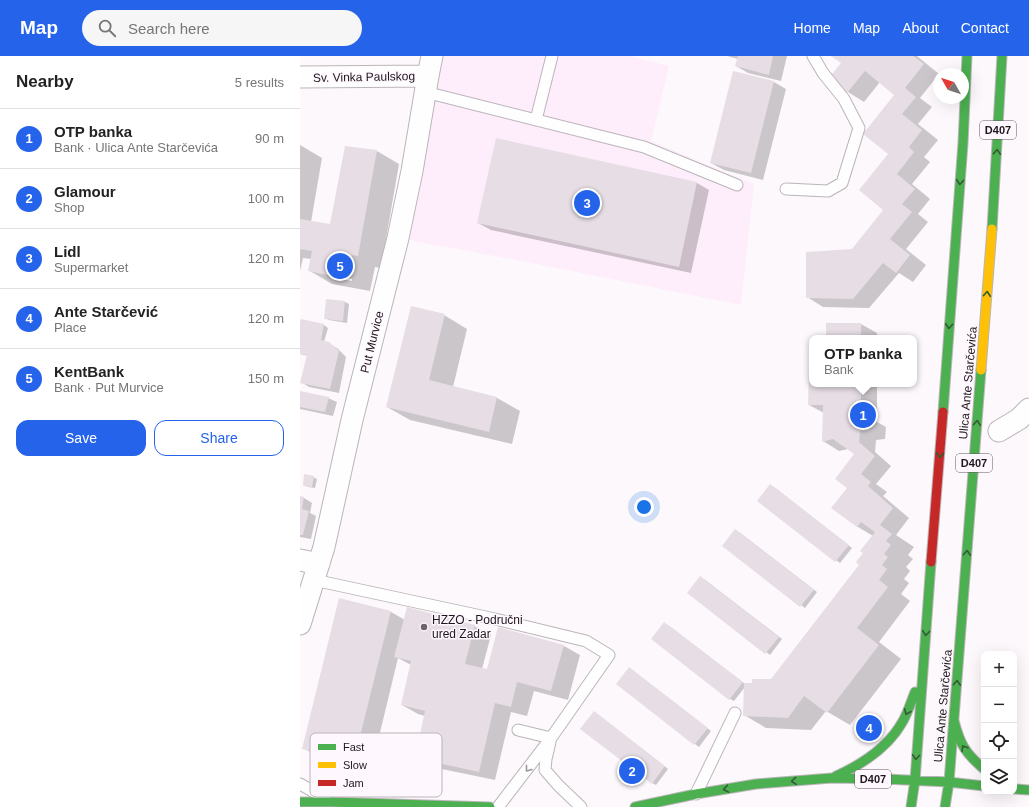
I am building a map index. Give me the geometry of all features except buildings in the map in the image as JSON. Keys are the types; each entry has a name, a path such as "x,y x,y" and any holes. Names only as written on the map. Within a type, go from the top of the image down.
{"main road":[{"name":"Ulica Ante Starčevića","path":"912,807 962,159 967,56"},
{"name":"Ulica Ante Starčevića","path":"945,807 949,782 954,721 994,204 1002,56"},
{"path":"832,778 864,762 892,738 903,720 922,676"},
{"path":"954,721 958,738 964,750 981,767"},
{"name":"D407","path":"635,807 696,794 756,784 832,778 949,782"},
{"path":"949,782 981,786"},
{"path":"300,802 490,807"}],"street":[{"name":"Sv. Vinka Paulskog","path":"300,77 428,75"},
{"name":"Put Murvice","path":"300,624 311,568 324,547 352,420 398,238 412,171 428,75"},
{"path":"999,432 1019,419 1029,409"}],"lane":[{"path":"536,120 552,56"},
{"path":"786,189 828,191 842,183 859,128 844,99 823,73 813,56"},
{"path":"428,75 536,120 644,147 737,185"},
{"path":"311,568 495,619 586,641 608,655 551,738 498,807"},
{"path":"696,794 735,713"},
{"path":"518,730 551,738"},
{"path":"551,738 545,770 581,807"},
{"path":"300,784 310,790"},
{"path":"322,797 331,802"}],"shaded area":[{"path":"432,56 630,56 669,66 651,141 754,184 741,305 398,238"}],"traffic: fast":[{"path":"943,412 963,143 967,56"},
{"path":"992,229 1002,56"},
{"path":"945,807 949,782 981,370"},
{"path":"911,807 915,780 931,562"},
{"path":"836,776 856,766 874,754 890,739 903,721 915,692"},
{"path":"954,721 964,748 981,766"},
{"path":"635,807 696,794 756,784 832,778 949,782"},
{"path":"949,782 981,786"},
{"path":"1017,789 1029,790"},
{"path":"300,802 490,807"}],"traffic: slow":[{"path":"981,370 992,229"}],"traffic: jam":[{"path":"931,562 943,412"}],"place":[{"name":"Lidl","path":"587,203"},
{"name":"KentBank","path":"340,266"},
{"name":"OTP banka","path":"863,415"},
{"name":"HZZO - Područni ured Zadar","path":"424,627"},
{"name":"Ante Starčević","path":"869,728"},
{"name":"Glamour","path":"632,771"}]}
